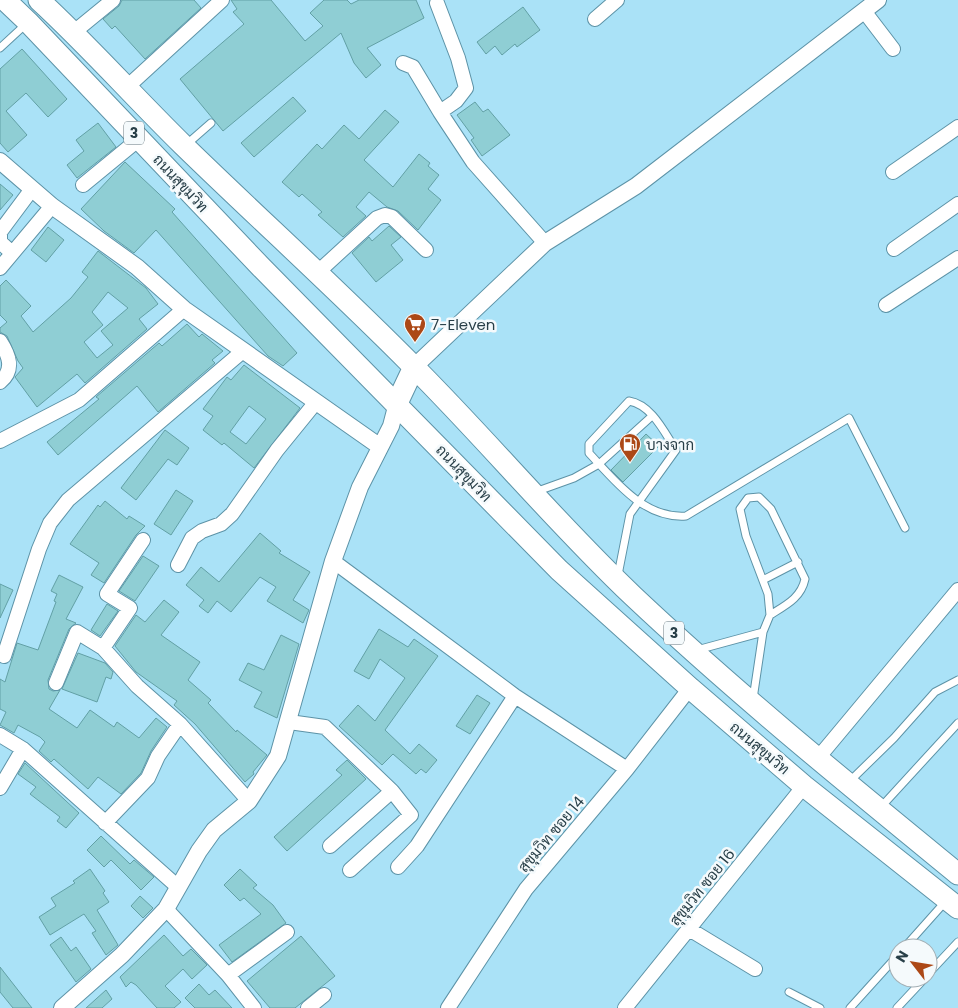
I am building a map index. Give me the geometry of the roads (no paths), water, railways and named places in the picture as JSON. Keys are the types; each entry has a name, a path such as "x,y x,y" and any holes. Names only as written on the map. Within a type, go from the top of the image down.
{"main road":[{"name":"ถนนสุขุมวิท","path":"5,0 261,267 397,403 559,570 690,688 804,786 952,904"},
{"name":"ถนนสุขุมวิท","path":"39,0 74,32 126,88 185,146 318,272 414,367 617,581 752,702 958,874"},
{"path":"70,66 89,49"},
{"path":"397,403 414,367"}],"street":[{"path":"74,32 113,0"},
{"path":"126,88 222,0"},
{"path":"595,19 616,0"},
{"path":"414,367 545,243 636,186 878,0"},
{"path":"437,3 465,83 461,96 440,112"},
{"path":"864,11 893,49"},
{"path":"403,63 414,67 440,112 473,162 545,243"},
{"path":"892,172 958,127"},
{"path":"83,185 139,139"},
{"path":"0,161 52,206 137,267 184,310 379,446"},
{"path":"12,253 0,242 0,234 32,189"},
{"path":"894,249 958,204"},
{"path":"0,268 52,206"},
{"path":"318,272 377,218 385,215 392,217 426,250"},
{"path":"886,305 958,258"},
{"path":"0,441 79,400 184,310"},
{"path":"0,341 9,359 10,367 6,377 0,382"},
{"path":"4,656 39,549 50,523 68,500 243,351"},
{"path":"178,565 192,538 202,531 221,524 232,514 266,464 316,402"},
{"path":"62,1008 122,955 166,909 214,830 249,801 278,756 289,722 332,561 360,487 379,446 391,426 397,403"},
{"path":"103,648 130,608 107,594 143,540"},
{"path":"332,561 515,696 627,769"},
{"path":"818,758 958,590"},
{"path":"56,683 77,632 103,648 137,686 180,724 249,801"},
{"name":"สุขุมวิท ซอย 14","path":"448,1008 526,889 627,769 690,688"},
{"path":"398,867 417,846 515,696"},
{"path":"289,722 325,727 392,791 411,815 350,870"},
{"path":"105,824 148,778 158,756 180,724"},
{"path":"0,735 23,749 178,887"},
{"path":"0,788 23,749"},
{"name":"สุขุมวิท ซอย 16","path":"625,1008 804,786"},
{"path":"330,846 392,791"},
{"path":"166,909 228,975 254,1008"},
{"path":"689,929 754,968"},
{"path":"228,975 287,932"},
{"path":"308,1008 324,994"}],"lane":[{"path":"0,2 5,0"},
{"path":"0,48 28,22"},
{"path":"185,146 211,123"},
{"path":"617,581 630,514 637,502 676,450 652,416 640,403 629,401 588,444 589,453 637,502 660,514 686,516 849,418 905,528"},
{"path":"532,493 574,478 599,464 652,416"},
{"path":"752,702 764,632 770,615 768,594 746,536 740,509 748,498 759,497 771,509 798,562 804,579 802,591 791,602 770,615"},
{"path":"763,580 798,562"},
{"path":"695,651 764,632"},
{"path":"848,783 894,738 934,692 958,680"},
{"path":"879,809 958,723"},
{"path":"915,938 952,904"},
{"path":"938,963 958,942"},
{"path":"850,1008 888,965"},
{"path":"897,1008 916,988"},
{"path":"789,992 820,1008"}],"place":[{"name":"7-Eleven","path":"415,343"},
{"name":"บางจาก","path":"630,463"}]}
